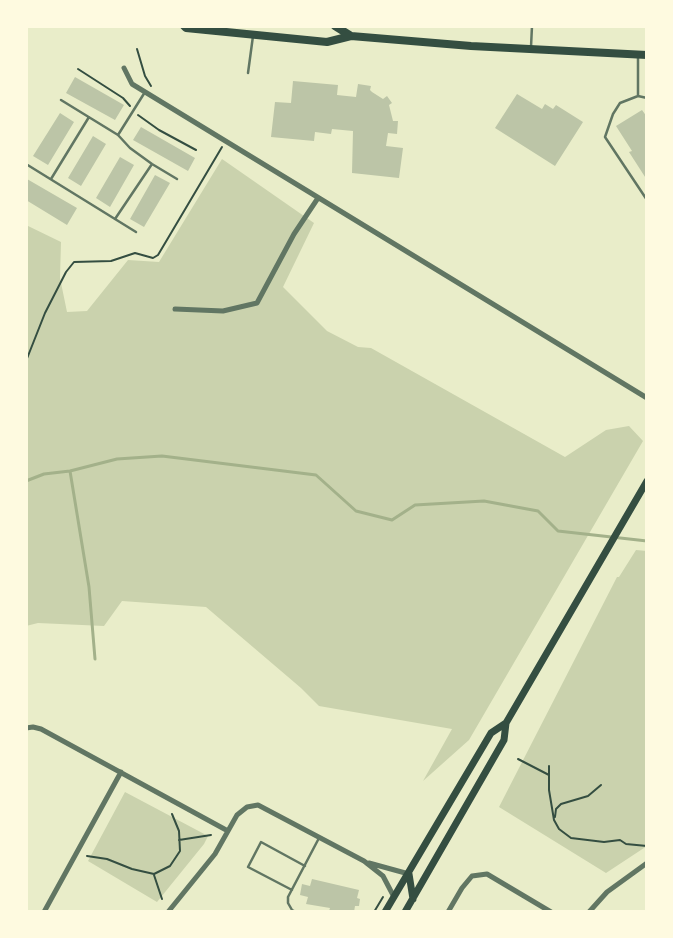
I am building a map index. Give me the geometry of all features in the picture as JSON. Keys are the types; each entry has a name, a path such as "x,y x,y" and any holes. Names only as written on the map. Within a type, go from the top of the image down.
{"main road":[{"path":"184,26 186,28 254,30 327,42 352,36 647,55"},
{"path":"335,26 352,36"},
{"path":"385,912 492,733 506,723 647,481"},
{"path":"406,912 504,740 506,723"},
{"path":"409,874 413,899"}],"street":[{"path":"124,68 132,84 647,398"},
{"path":"175,310 223,311 257,303 294,234 318,198"},
{"path":"26,728 41,729 228,831"},
{"path":"44,912 121,772"},
{"path":"171,911 215,854 242,810 258,805 364,861 383,876 394,897"},
{"path":"364,861 409,874"},
{"path":"589,912 607,892 647,863"},
{"path":"448,912 462,888 472,876 487,874 551,912"}],"lane":[{"path":"532,26 532,49"},
{"path":"248,73 254,30"},
{"path":"638,54 638,96"},
{"path":"118,135 145,92"},
{"path":"647,98 638,96 620,103 613,114 605,137 647,200"},
{"path":"61,100 118,135 130,148 152,164 178,179"},
{"path":"51,179 88,117"},
{"path":"26,164 136,232"},
{"path":"116,219 152,164"},
{"path":"296,912 292,910 288,903 288,897 320,837"},
{"path":"292,890 248,867 261,842 305,866"}],"path":[{"path":"26,361 45,313 66,272 74,262 111,261 134,253 153,258 158,255 226,141"},
{"path":"518,759 549,775"},
{"path":"549,766 549,790 554,820 559,829 571,838 604,842 620,840 626,844 647,846"},
{"path":"554,820 556,809 562,804 588,796 601,785"},
{"path":"88,856 107,859 148,874 154,874 170,866 180,850 179,831 172,814"},
{"path":"179,840 212,835"},
{"path":"154,874 162,899"},
{"path":"374,912 384,896"}],"green space":[{"path":"222,159 314,223 283,287 327,331 358,347 371,348 565,457 606,430 629,426 643,441 469,740 423,781 452,729 319,706 301,688 206,607 122,601 104,626 38,623 26,626 26,225 61,242 60,278 67,312 87,311 128,260 159,262"},
{"path":"636,550 647,551 647,846 606,873 499,807 617,577 619,577"},
{"path":"125,792 208,836 204,844 157,902 88,861"}],"building":[{"path":"75,77 124,105 115,120 66,93"},
{"path":"293,81 338,85 337,95 356,97 358,84 371,86 370,90 383,99 387,96 392,103 389,105 393,121 398,121 397,134 388,133 386,146 403,148 399,178 352,173 353,131 332,129 331,134 315,132 314,141 271,137 275,102 291,103"},
{"path":"517,94 542,109 545,104 553,109 556,105 583,122 555,166 495,128"},
{"path":"642,110 647,117 647,180 629,152 632,151 616,126"},
{"path":"60,113 74,122 48,165 33,156"},
{"path":"141,127 195,158 188,171 133,140"},
{"path":"93,136 106,144 81,186 68,178"},
{"path":"120,157 134,165 110,207 96,198"},
{"path":"155,175 170,183 144,227 130,219"},
{"path":"27,179 77,208 67,225 26,200"},
{"path":"312,879 359,890 357,898 360,899 359,906 355,906 354,912 332,912 329,911 330,908 306,904 308,897 300,895 302,884 310,886"}],"waterway":[{"path":"26,481 44,474 70,471 117,459 162,456 316,475 356,511 392,520 415,505 484,501 538,511 558,531 647,541"},
{"path":"70,471 89,587 95,659"}]}
